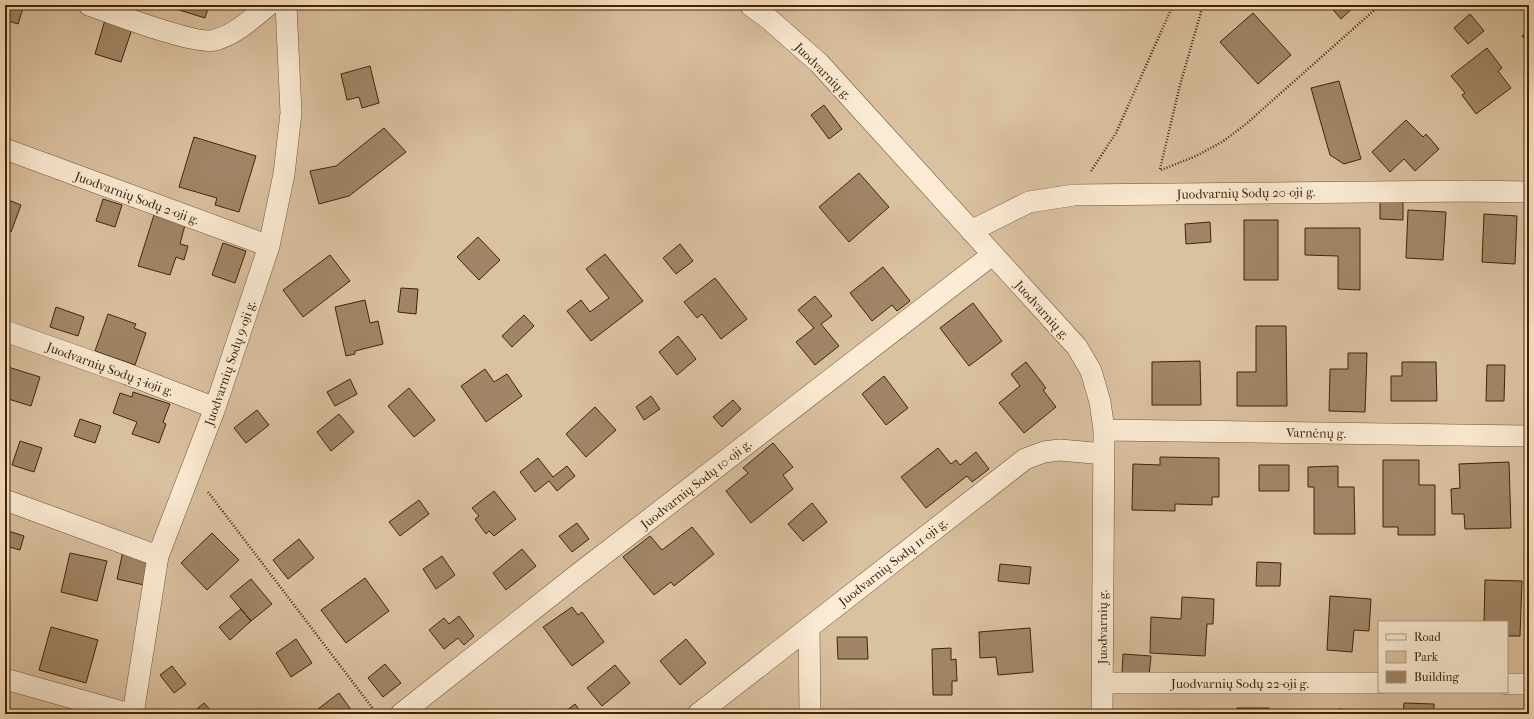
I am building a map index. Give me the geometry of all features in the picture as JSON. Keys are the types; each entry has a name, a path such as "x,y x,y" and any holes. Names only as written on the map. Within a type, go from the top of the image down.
{"street":[{"path":"89,5 194,40 214,41 238,30 269,5"},
{"name":"Juodvarnių Sodų 9-oji g.","path":"133,714 158,556 215,408 269,246 284,174 291,113 286,5"},
{"name":"Juodvarnių g.","path":"750,5 770,20 819,63 1077,347 1091,371 1100,402 1104,430 1102,714"},
{"name":"Juodvarnių Sodų 2-oji g.","path":"5,149 269,246"},
{"name":"Juodvarnių Sodų 20-oji g.","path":"971,231 1028,202 1074,195 1471,191 1529,192"},
{"name":"Juodvarnių Sodų 10-oji g.","path":"401,714 583,571 992,255"},
{"name":"Juodvarnių Sodų 3-ioji g.","path":"5,331 127,374 215,408"},
{"name":"Varnėnų g.","path":"1104,430 1529,436"},
{"name":"Juodvarnių Sodų 11-oji g.","path":"698,714 1025,459 1044,452 1060,450 1104,454"},
{"path":"5,500 158,556"},
{"path":"809,628 810,714"},
{"path":"5,679 130,714"},
{"name":"Juodvarnių Sodų 22-oji g.","path":"1102,683 1378,684"},
{"path":"1508,684 1529,684"}],"path":[{"path":"1074,195 1116,133 1173,5"},
{"path":"1160,170 1180,85 1203,5"},
{"path":"1153,172 1196,156 1222,142 1246,124 1380,5"},
{"path":"191,470 378,714"}],"green space":[{"path":"5,5 1529,5 1529,714 5,714"}],"building":[{"path":"5,5 24,5 18,24 5,20"},
{"path":"163,5 209,5 205,18"},
{"path":"1329,5 1356,5 1341,19"},
{"path":"1253,13 1291,55 1258,84 1220,42"},
{"path":"1470,14 1484,31 1468,44 1454,28"},
{"path":"105,20 132,29 121,62 95,54"},
{"path":"1529,31 1529,45 1522,36"},
{"path":"1487,48 1502,68 1498,71 1511,88 1476,114 1462,95 1465,93 1451,76"},
{"path":"370,66 379,103 362,108 359,97 347,100 341,74"},
{"path":"1339,81 1361,159 1344,164 1330,155 1311,88"},
{"path":"824,105 842,129 829,139 811,115"},
{"path":"1406,120 1423,137 1426,134 1439,149 1415,171 1404,159 1390,172 1372,152"},
{"path":"384,128 406,152 349,196 319,204 310,171 336,166"},
{"path":"194,137 256,156 239,212 215,205 217,198 179,187"},
{"path":"859,173 889,207 849,242 819,207"},
{"path":"6,199 21,205 11,232 5,230"},
{"path":"103,199 122,205 115,227 96,221"},
{"path":"1380,201 1403,201 1403,220 1380,219"},
{"path":"1408,210 1446,212 1443,260 1406,258"},
{"path":"1484,214 1517,216 1515,264 1482,262"},
{"path":"154,215 185,225 180,244 188,246 184,260 176,257 170,275 138,266"},
{"path":"1244,220 1278,220 1278,280 1244,280"},
{"path":"1210,222 1211,242 1186,244 1185,224"},
{"path":"1305,228 1360,228 1360,290 1338,289 1338,256 1305,255"},
{"path":"478,237 500,260 479,280 457,257"},
{"path":"223,243 246,251 235,283 212,275"},
{"path":"680,244 693,261 676,274 663,258"},
{"path":"605,254 643,301 591,341 567,311 581,300 590,312 609,298 586,269"},
{"path":"330,255 350,281 303,317 283,290"},
{"path":"883,267 910,301 897,311 892,305 872,321 850,293"},
{"path":"715,278 747,319 721,339 702,314 697,318 684,302"},
{"path":"401,288 418,289 416,314 398,312"},
{"path":"815,296 832,316 821,324 839,346 815,365 796,342 814,328 798,310"},
{"path":"365,300 370,323 378,321 383,344 355,351 355,354 346,356 335,307"},
{"path":"973,303 1002,341 969,366 940,328"},
{"path":"56,307 84,317 78,336 50,327"},
{"path":"108,314 136,324 134,328 146,333 135,365 95,351"},
{"path":"524,315 534,326 512,347 502,336"},
{"path":"1256,326 1286,326 1287,406 1237,406 1237,372 1256,372"},
{"path":"678,336 696,359 677,375 659,352"},
{"path":"1348,353 1367,353 1365,412 1329,411 1330,369 1348,369"},
{"path":"1200,361 1201,405 1152,405 1152,362"},
{"path":"1026,362 1046,388 1043,390 1056,407 1024,433 999,403 1020,386 1011,374"},
{"path":"1402,362 1436,362 1437,401 1391,401 1391,376 1402,376"},
{"path":"1487,365 1505,365 1504,401 1486,401"},
{"path":"5,366 40,377 31,406 5,398"},
{"path":"485,369 494,382 507,374 522,396 486,422 461,386"},
{"path":"884,376 908,408 886,425 862,394"},
{"path":"350,379 357,394 335,406 327,392"},
{"path":"409,388 435,420 414,437 388,406"},
{"path":"133,392 170,404 163,422 166,424 159,443 132,434 137,422 113,413 120,393 132,397"},
{"path":"651,396 660,409 644,420 636,407"},
{"path":"733,400 741,409 722,427 713,417"},
{"path":"595,407 616,430 586,457 566,434"},
{"path":"257,410 269,425 246,443 234,428"},
{"path":"339,414 354,432 331,451 317,432"},
{"path":"80,419 101,426 95,443 74,436"},
{"path":"20,441 42,448 34,472 12,465"},
{"path":"773,443 793,467 783,475 793,489 751,523 726,491 748,473 743,468"},
{"path":"938,448 951,464 956,460 960,465 976,452 989,469 972,482 967,476 926,508 901,477"},
{"path":"1160,457 1219,458 1219,497 1212,497 1212,505 1175,504 1175,511 1132,510 1133,464 1160,465"},
{"path":"538,458 553,477 567,466 575,476 557,491 549,481 535,492 520,472"},
{"path":"1383,460 1419,460 1419,485 1435,485 1435,535 1398,535 1398,527 1383,527"},
{"path":"1509,462 1511,528 1465,529 1464,514 1452,514 1451,489 1460,488 1459,464"},
{"path":"1259,465 1289,465 1289,491 1259,491"},
{"path":"1338,466 1338,487 1354,487 1355,534 1314,534 1314,487 1308,487 1308,467"},
{"path":"494,491 516,519 494,536 489,531 486,534 475,519 479,516 472,508"},
{"path":"419,500 429,514 400,536 389,522"},
{"path":"812,503 827,522 803,541 788,524"},
{"path":"577,523 589,539 572,552 559,536"},
{"path":"692,527 714,554 674,586 671,582 654,595 623,557 650,536 662,550"},
{"path":"5,530 24,536 20,550 9,547 5,558"},
{"path":"212,533 239,560 207,590 181,563"},
{"path":"299,539 314,558 288,579 273,560"},
{"path":"522,549 536,566 506,590 493,573"},
{"path":"123,551 144,557 148,566 144,585 117,579"},
{"path":"70,553 107,561 97,601 61,592"},
{"path":"442,556 455,575 436,589 423,569"},
{"path":"1257,562 1281,563 1280,586 1256,586"},
{"path":"1000,564 1031,567 1029,584 998,581"},
{"path":"365,578 389,611 346,643 321,610"},
{"path":"251,579 272,604 251,621 230,596"},
{"path":"1485,580 1522,581 1520,636 1508,636 1508,621 1484,621"},
{"path":"1526,594 1529,594 1529,659 1525,659"},
{"path":"1330,596 1371,599 1369,631 1354,630 1352,652 1327,650"},
{"path":"1182,597 1214,599 1213,624 1207,624 1205,656 1150,653 1151,617 1181,619"},
{"path":"572,607 578,615 582,612 604,642 572,666 543,627"},
{"path":"241,609 251,621 230,640 219,627"},
{"path":"459,616 474,636 464,645 458,638 444,649 429,630 444,618 449,624"},
{"path":"51,627 98,640 86,683 39,670"},
{"path":"1030,628 1033,672 998,675 996,657 980,658 979,632"},
{"path":"837,637 867,637 868,659 838,659"},
{"path":"296,639 312,663 291,677 276,653"},
{"path":"686,639 706,663 680,685 660,661"},
{"path":"951,648 951,660 956,659 957,681 952,681 952,695 933,695 932,649"},
{"path":"1123,654 1151,656 1149,676 1122,674"},
{"path":"385,664 401,683 383,697 368,678"},
{"path":"615,665 630,683 602,706 587,688"},
{"path":"172,666 186,684 174,693 160,675"},
{"path":"339,693 354,714 322,714 318,709"},
{"path":"204,703 214,714 191,714"},
{"path":"1404,703 1434,704 1434,714 1403,714"},
{"path":"575,704 582,714 562,714"},
{"path":"1237,708 1269,708 1269,714 1236,714"},
{"path":"1338,709 1361,710 1360,714 1338,714"},
{"path":"1030,711 1030,714 994,714"}]}
